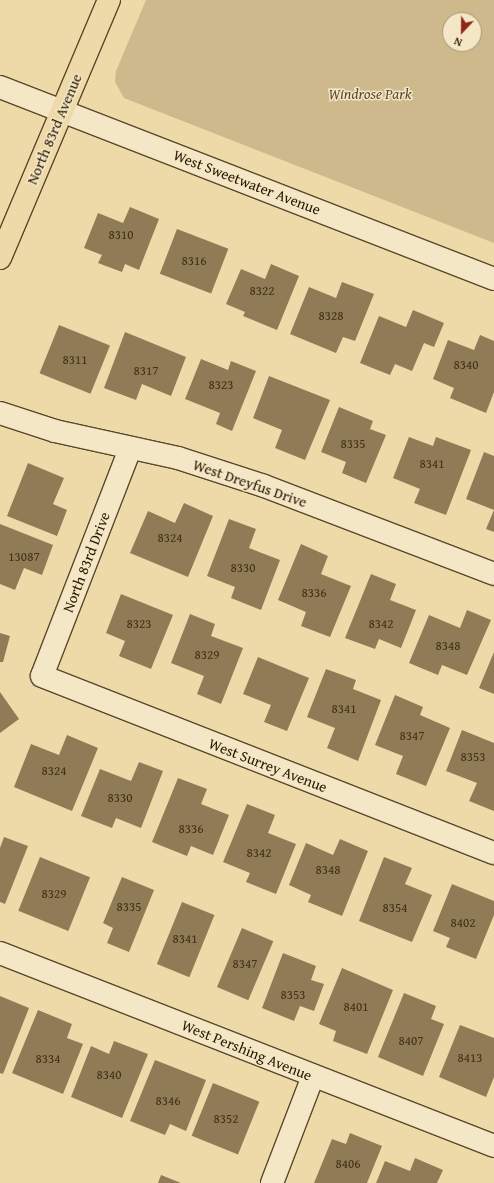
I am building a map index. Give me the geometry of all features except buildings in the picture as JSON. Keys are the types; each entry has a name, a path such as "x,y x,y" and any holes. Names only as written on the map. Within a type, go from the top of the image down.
{"main road":[{"name":"North 83rd Avenue","path":"0,258 109,0"}],"street":[{"name":"West Sweetwater Avenue","path":"0,87 494,279"},
{"name":"West Dreyfus Drive","path":"0,414 55,431 130,449 178,458 264,486 494,574"},
{"name":"North 83rd Drive","path":"42,676 130,449"},
{"name":"West Surrey Avenue","path":"42,676 494,853"},
{"name":"West Pershing Avenue","path":"0,952 494,1146"},
{"path":"272,1183 313,1076"}],"green space":[{"name":"Windrose Park","path":"146,0 494,0 494,243 124,98 115,82 116,71"}]}
